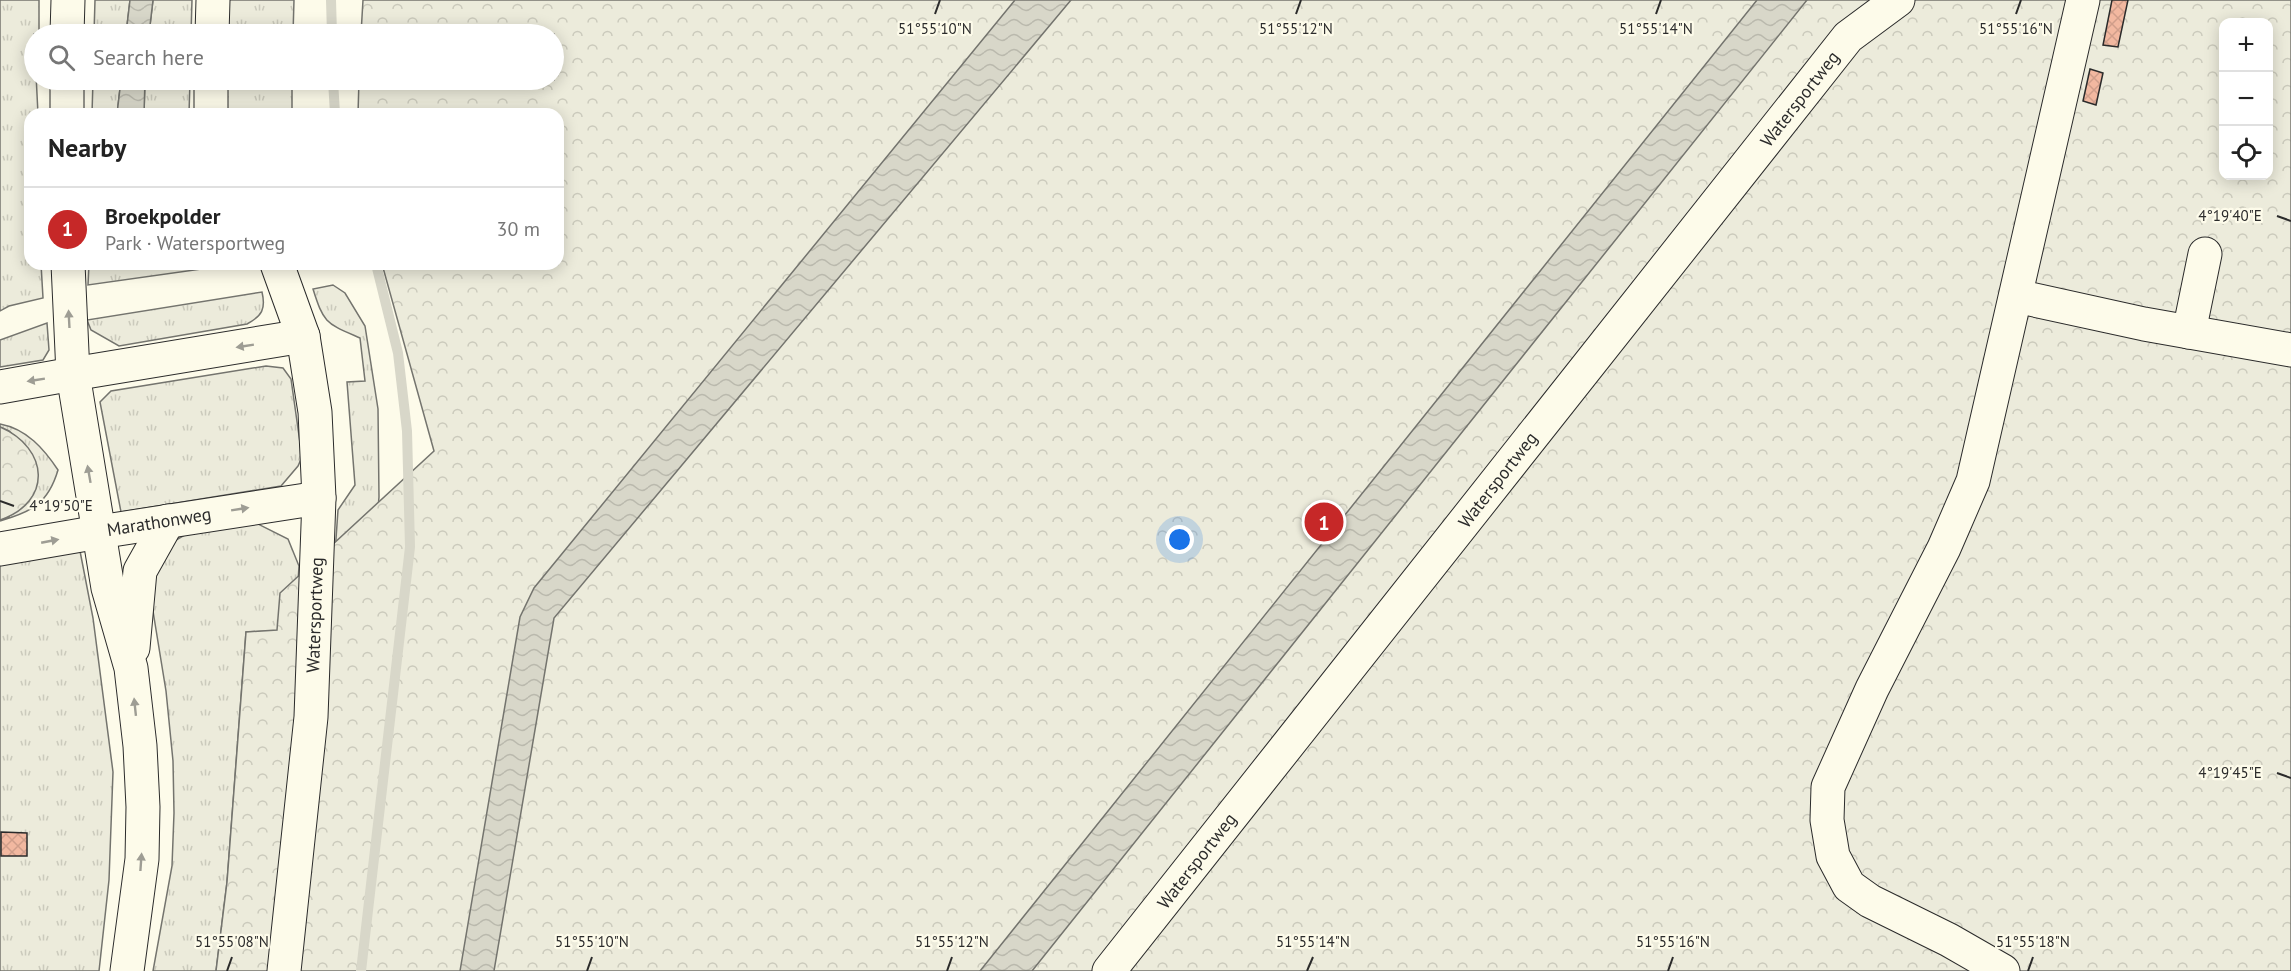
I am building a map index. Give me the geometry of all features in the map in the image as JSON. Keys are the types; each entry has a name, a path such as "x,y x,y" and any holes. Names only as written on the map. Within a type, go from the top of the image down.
{"main road":[{"path":"67,24 68,0"},
{"path":"212,24 213,0"},
{"name":"Watersportweg","path":"1110,971 1848,38 1898,0"},
{"path":"2003,971 1949,940 1870,901 1849,886 1833,856 1827,820 1828,787 1872,689 1944,548 1973,482 2083,0"},
{"path":"67,90 67,108"},
{"path":"211,90 211,108"},
{"path":"2189,332 2205,254"},
{"path":"68,270 72,374 108,588 131,668"},
{"name":"Watersportweg","path":"279,270 303,336 315,412 320,498 311,717 284,971"},
{"path":"2016,296 2189,332 2291,350"},
{"path":"0,387 303,336"},
{"name":"Marathonweg","path":"0,549 320,498"},
{"path":"127,971 142,859 143,807 131,668 140,571 168,521"}],"green space":[{"path":"0,0 39,0 39,24 24,24 24,90 37,90 38,108 24,108 24,270 41,270 43,298 9,306 0,311"},
{"path":"95,0 130,0 127,24 94,24"},
{"path":"153,0 192,0 191,24 150,24"},
{"path":"228,0 294,0 293,24 227,24"},
{"path":"363,0 2291,0 2291,971 216,971 227,882 246,632 277,630 280,593 434,451 384,270 564,270 564,108 358,108 359,90 564,90 564,24 362,24"},
{"path":"93,90 120,90 118,108 92,108"},
{"path":"145,90 190,90 189,108 144,108"},
{"path":"226,90 292,90 292,108 225,108"},
{"path":"89,270 194,270 88,285"},
{"path":"333,285 345,293 365,326 378,409 379,497 368,627 325,697 338,510 355,485 347,382 365,381 360,338 328,321 320,309 313,289"},
{"path":"262,292 262,311 247,324 119,346 91,330 87,320"},
{"path":"47,323 49,350 43,360 0,367 0,340"},
{"path":"266,366 283,368 291,379 302,457 298,466 281,486 121,512 100,402 111,391"},
{"path":"0,424 27,435 58,470 49,491 37,505 21,514 0,521 9,517 25,445 9,431 0,427"},
{"path":"0,427 16,436 28,448 36,461 38,475 36,488 29,501 17,512 0,520"},
{"path":"252,521 288,539 299,566 295,630 246,632 227,882 216,971 153,971 172,866 174,813 173,761 166,691 152,605 152,575 176,540 195,529"},
{"path":"80,551 93,618 113,772 109,880 99,971 0,971 0,564"}],"water":[{"path":"130,0 153,0 150,24 127,24"},
{"path":"1015,0 1071,0 554,618 494,971 460,971 520,617 534,588"},
{"path":"1757,0 1807,0 1032,971 980,971"},
{"path":"120,90 145,90 144,108 118,108"}],"building":[{"path":"2112,0 2128,0 2118,47 2103,45"},
{"path":"2090,69 2103,73 2096,105 2083,101"},
{"path":"1,832 27,833 27,856 1,856"}],"waterway":[{"path":"331,0 332,24"},
{"path":"334,90 335,108"},
{"path":"361,971 410,547 407,431 398,353 377,270"}],"place":[{"name":"Broekpolder","path":"1324,522"}]}
